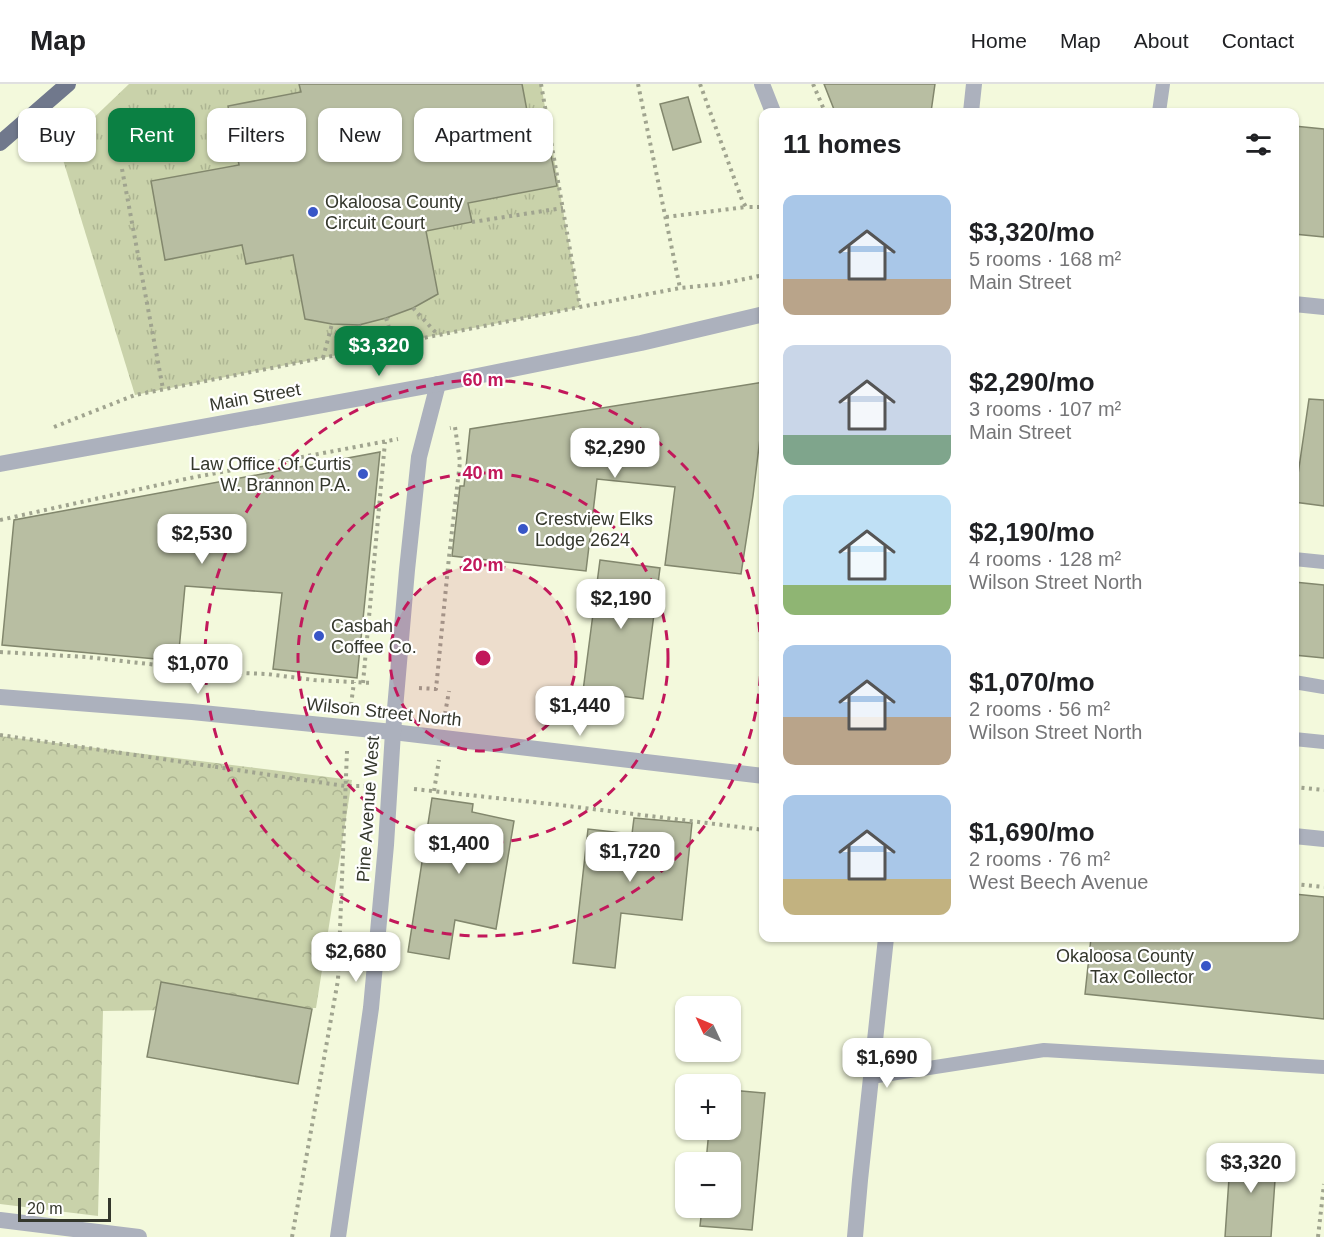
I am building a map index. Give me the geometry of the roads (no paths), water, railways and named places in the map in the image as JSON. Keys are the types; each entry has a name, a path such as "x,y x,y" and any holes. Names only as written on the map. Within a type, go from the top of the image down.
{"main road":[{"path":"0,142 68,84"}],"street":[{"path":"762,84 771,108"},
{"path":"971,108 974,84"},
{"path":"1299,304 1324,307"},
{"name":"Main Street","path":"0,464 438,384 641,343 759,316"},
{"name":"Pine Avenue West","path":"338,1237 371,1008 386,845 397,686 419,457 438,384"},
{"name":"Wilson Street North","path":"0,697 348,727 759,775"},
{"path":"1299,836 1324,839"},
{"path":"855,1237 886,942"},
{"path":"0,1220 139,1237"}],"lane":[{"path":"1160,108 1163,84"},
{"path":"1299,560 1324,562"},
{"path":"1299,683 1324,687"},
{"path":"1299,740 1324,742"},
{"path":"871,1077 1044,1050 1324,1067"}],"place":[{"name":"Okaloosa County Circuit Court","path":"313,212"},
{"name":"Law Office Of Curtis W. Brannon P.A.","path":"363,474"},
{"name":"Crestview Elks Lodge 2624","path":"523,529"},
{"name":"Casbah Coffee Co.","path":"319,636"},
{"name":"Okaloosa County Tax Collector","path":"1206,966"}]}
